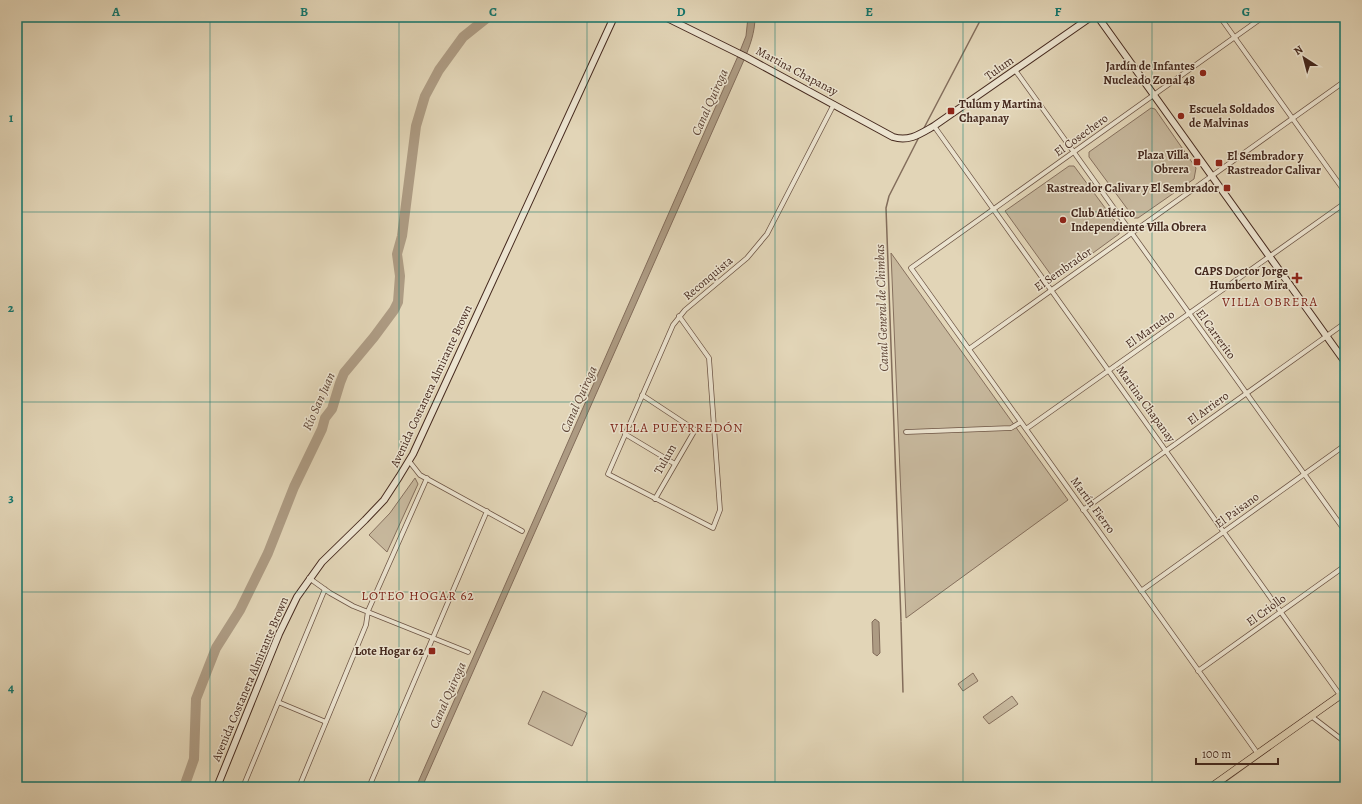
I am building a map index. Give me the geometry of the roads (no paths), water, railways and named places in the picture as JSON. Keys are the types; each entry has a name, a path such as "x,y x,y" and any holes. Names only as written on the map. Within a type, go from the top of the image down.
{"main road":[{"name":"Avenida Costanera Almirante Brown","path":"217,787 283,624 297,597 331,552 378,506 397,482 409,460 614,17"},
{"name":"Martina Chapanay","path":"665,17 746,56 893,137 907,139 920,134"},
{"name":"Tulum","path":"920,134 934,126 1091,17"},
{"path":"1098,17 1345,362"},
{"path":"1211,787 1343,693"}],"street":[{"path":"1220,17 1345,192"},
{"name":"El Cosechero","path":"911,268 1263,17"},
{"name":"El Carrerito","path":"1015,70 1345,531"},
{"name":"El Sembrador","path":"969,349 1345,81"},
{"name":"Reconquista","path":"655,499 608,474 673,325 679,316 747,258 767,234 834,104"},
{"name":"Martina Chapanay","path":"934,126 1281,612 1343,693"},
{"name":"El Marucho","path":"1026,429 1345,203"},
{"name":"Martín Fierro","path":"911,268 1258,754"},
{"path":"655,499 713,528 720,510 710,358 679,316"},
{"name":"El Arriero","path":"1084,510 1345,323"},
{"name":"Tulum","path":"642,395 695,430 655,499"},
{"path":"906,432 1012,428 1021,422"},
{"path":"625,434 675,464"},
{"name":"El Paisano","path":"1141,591 1345,445"},
{"path":"409,460 420,475 522,531"},
{"path":"299,787 366,625 368,611 427,478"},
{"path":"369,787 487,512"},
{"name":"El Criollo","path":"1198,671 1345,566"},
{"path":"310,578 353,606 468,652"},
{"path":"243,787 325,589"},
{"path":"278,702 326,722"},
{"path":"1311,716 1345,742"}],"waterway":[{"name":"Río San Juan","path":"184,787 194,759 196,699 216,648 240,610 268,553 294,487 322,429 325,418 332,409 344,373 374,337 394,310 398,302 400,276 397,254 402,236 416,126 425,96 439,70 463,37 488,17"},
{"name":"Canal General de Chimbas","path":"924,128 982,17"},
{"name":"Canal General de Chimbas","path":"901,621 886,208 889,196 919,137"},
{"name":"Canal General de Chimbas","path":"901,622 903,692"},
{"path":"1218,787 1273,747"}],"place":[{"name":"Jardín de Infantes Nucleado Zonal 48","path":"1203,73"},
{"name":"Tulum y Martina Chapanay","path":"951,111"},
{"name":"Escuela Soldados de Malvinas","path":"1181,116"},
{"name":"Plaza Villa Obrera","path":"1197,162"},
{"name":"El Sembrador y Rastreador Calivar","path":"1219,163"},
{"name":"Rastreador Calivar y El Sembrador","path":"1227,188"},
{"name":"Club Atlético Independiente Villa Obrera","path":"1063,220"},
{"name":"CAPS Doctor Jorge Humberto Mira","path":"1297,278"},
{"name":"Lote Hogar 62","path":"432,651"}],"district":[{"name":"VILLA OBRERA","path":"1270,301"},
{"name":"VILLA PUEYRREDÓN","path":"677,427"},
{"name":"LOTEO HOGAR 62","path":"418,595"}],"water label":[{"name":"Canal Quiroga","path":"709,102"},
{"name":"Canal Quiroga","path":"578,399"},
{"name":"Canal Quiroga","path":"447,695"}]}
